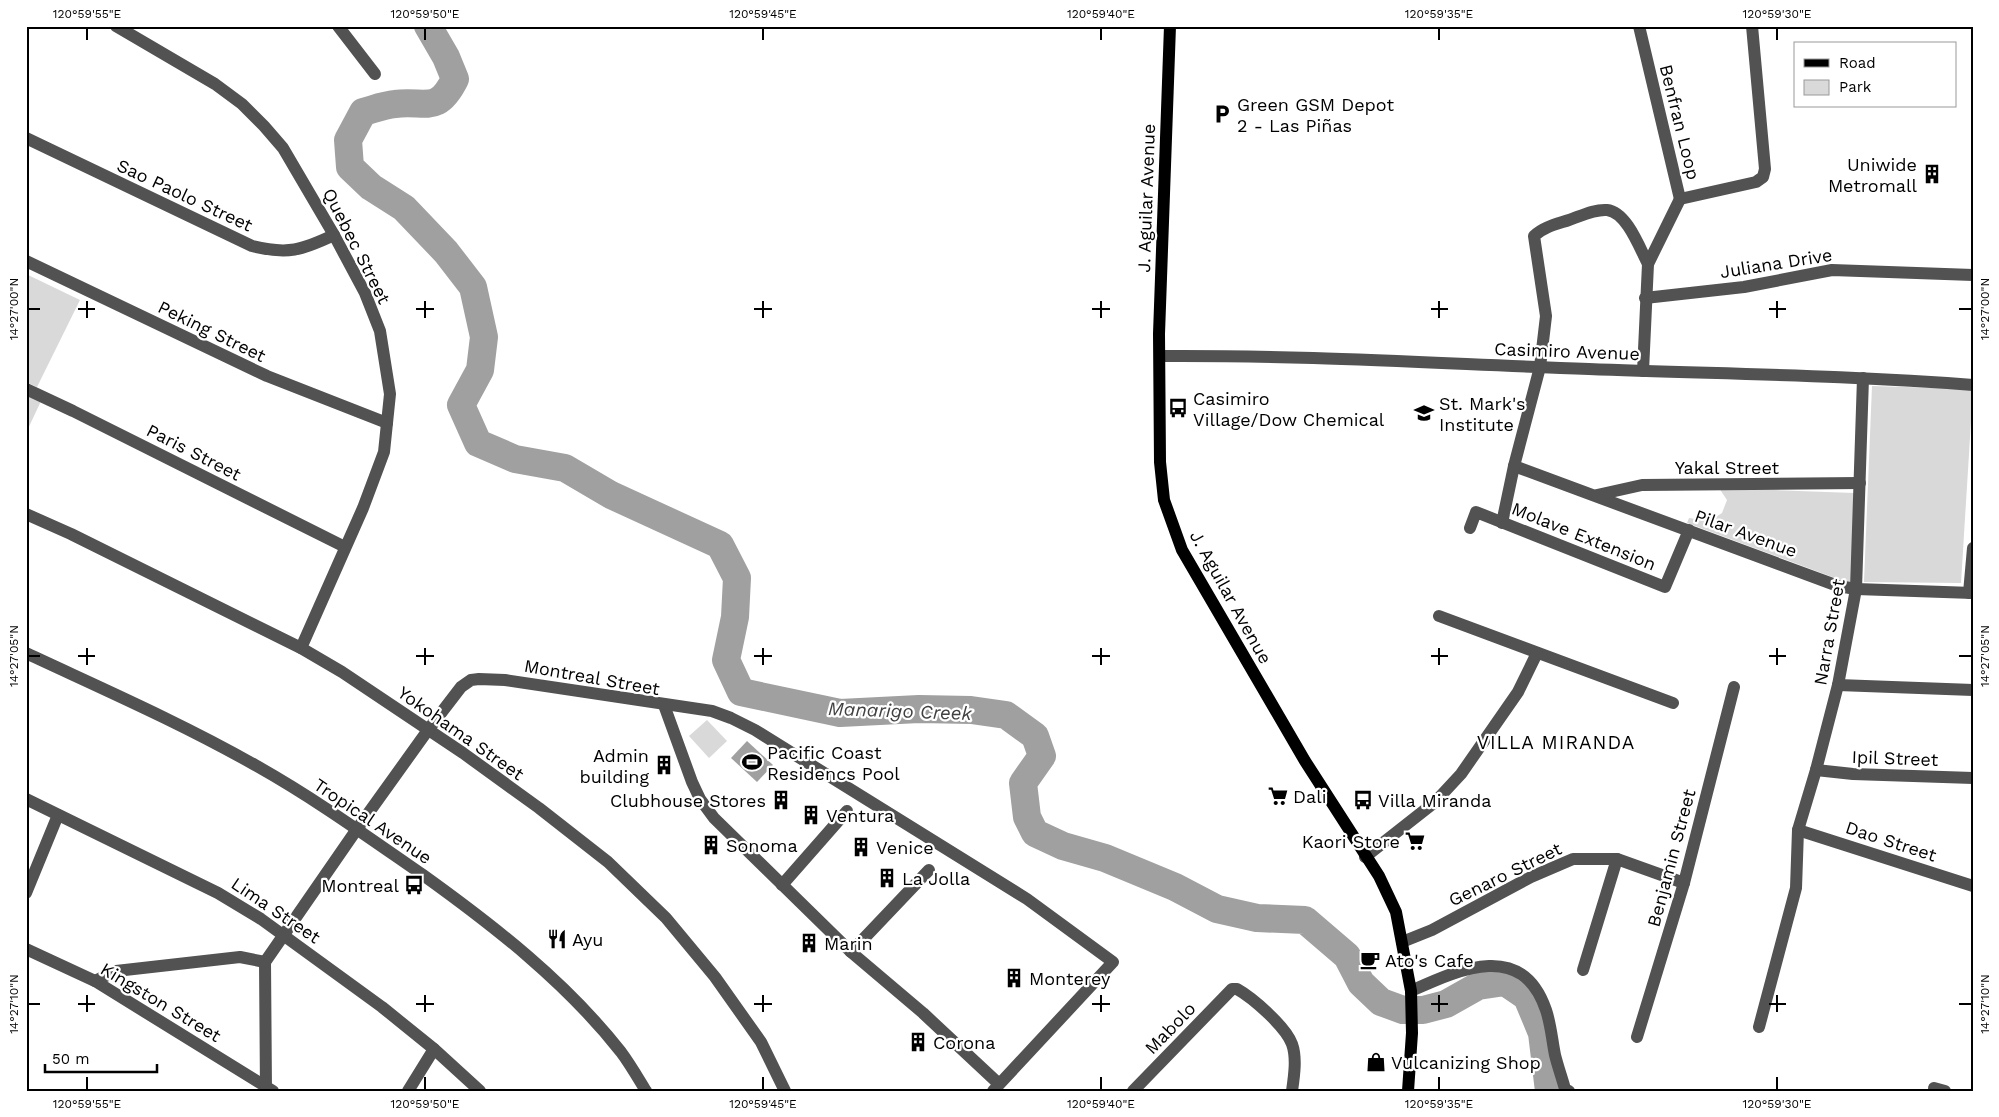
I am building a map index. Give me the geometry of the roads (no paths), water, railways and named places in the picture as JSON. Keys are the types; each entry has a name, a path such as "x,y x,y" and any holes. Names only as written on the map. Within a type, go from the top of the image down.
{"main road":[{"name":"J. Aguilar Avenue","path":"1170,26 1160,356 1160,462 1164,500 1182,550 1305,761 1379,876 1396,912 1411,994 1412,1030 1408,1091"}],"street":[{"path":"338,26 375,74"},
{"name":"Benfran Loop","path":"1639,26 1680,198 1756,182 1763,176 1766,168 1752,26"},
{"name":"Quebec Street","path":"121,27 215,84 242,104 283,148 334,235 365,293 380,332 390,394 384,452 363,508 301,648"},
{"name":"Sao Paolo Street","path":"26,138 252,246 271,251 290,251 308,247 334,235"},
{"path":"1643,371 1648,264 1680,198"},
{"path":"1502,523 1514,466 1540,368 1546,316 1534,236 1538,231 1595,212 1608,210 1618,215 1627,225 1648,264"},
{"name":"Peking Street","path":"26,262 267,376 387,423"},
{"name":"Juliana Drive","path":"1645,298 1744,287 1832,270 1973,275"},
{"name":"Casimiro Avenue","path":"1160,356 1383,360 1540,368 1863,378 1973,385"},
{"name":"Narra Street","path":"1759,1027 1796,888 1798,830 1838,685 1856,589 1863,378"},
{"name":"Paris Street","path":"26,389 74,411 345,547"},
{"name":"Pilar Avenue","path":"1514,466 1838,586 1856,589 1971,593"},
{"name":"Yakal Street","path":"1596,495 1642,485 1860,483"},
{"name":"Molave Extension","path":"1470,528 1476,512 1665,587 1689,530"},
{"name":"Yokohama Street","path":"26,514 301,648 349,677 493,775 608,862 666,918 715,977 761,1042 785,1091"},
{"path":"1971,593 1973,548"},
{"path":"1439,616 1673,703"},
{"name":"Tropical Avenue","path":"26,653 205,738 254,764 318,802 465,905 579,1003 621,1052 646,1091"},
{"path":"1365,857 1435,802 1461,774 1518,692 1537,653"},
{"name":"Montreal Street","path":"265,962 357,829 461,686 479,678 505,680 664,705 692,782 700,799 714,818 851,952 923,1013 996,1087"},
{"path":"1838,685 1973,690"},
{"name":"Benjamin Street","path":"1637,1037 1684,883 1734,686"},
{"path":"664,705 712,712 731,718 754,730 1027,899 1113,962 996,1087"},
{"name":"Ipil Street","path":"1816,770 1853,774 1973,778"},
{"name":"Lima Street","path":"26,799 218,893 285,935 434,1049 480,1091"},
{"path":"782,885 847,811"},
{"path":"26,893 58,815"},
{"name":"Dao Street","path":"1798,830 1973,886"},
{"name":"Genaro Street","path":"1402,942 1432,930 1532,877 1573,859 1617,859 1684,883"},
{"path":"1583,970 1617,859"},
{"path":"851,952 929,870"},
{"name":"Kingston Street","path":"26,949 95,981 268,1089"},
{"path":"95,981 116,971 240,957 265,962 268,1089"},
{"path":"1411,994 1450,974 1473,967 1496,966 1522,973 1537,989 1546,1011 1555,1055 1565,1088 1569,1091"},
{"name":"Mabolo","path":"1133,1091 1232,989 1243,992 1278,1024 1292,1044 1295,1075 1292,1091"},
{"path":"408,1091 434,1049"}],"waterway":[{"name":"Manarigo Creek","path":"428,26 446,57 455,79 449,90 442,98 430,104 406,103 383,106 363,112 348,140 350,167 371,187 404,208 446,252 473,287 484,337 480,370 461,405 478,443 515,459 565,468 611,495 720,545 737,578 735,617 726,660 741,692 840,713 919,709 971,710 1006,715 1035,736 1042,756 1023,783 1027,817 1035,833 1063,846 1105,858 1175,887 1217,909 1257,918 1305,920 1347,956 1361,983 1381,1002 1403,1010 1423,1010 1446,1004 1478,986 1505,982 1527,997 1542,1033 1549,1091"}],"place":[{"name":"Green GSM Depot 2 - Las Piñas","path":"1222,114"},
{"name":"Uniwide Metromall","path":"1932,174"},
{"name":"Casimiro Village/Dow Chemical","path":"1178,408"},
{"name":"St. Mark's Institute","path":"1424,413"},
{"name":"Pacific Coast Residencs Pool","path":"752,762"},
{"name":"Admin building","path":"664,765"},
{"name":"Dali","path":"1278,796"},
{"name":"Clubhouse Stores","path":"781,800"},
{"name":"Villa Miranda","path":"1363,800"},
{"name":"Ventura","path":"811,815"},
{"name":"Kaori Store","path":"1415,841"},
{"name":"Sonoma","path":"711,845"},
{"name":"Venice","path":"861,847"},
{"name":"La Jolla","path":"887,878"},
{"name":"Montreal","path":"414,885"},
{"name":"Ayu","path":"557,939"},
{"name":"Marin","path":"809,943"},
{"name":"Ato's Cafe","path":"1370,960"},
{"name":"Monterey","path":"1014,978"},
{"name":"Corona","path":"918,1042"},
{"name":"Vulcanizing Shop","path":"1376,1062"}],"district":[{"name":"VILLA MIRANDA","path":"1556,742"}]}
